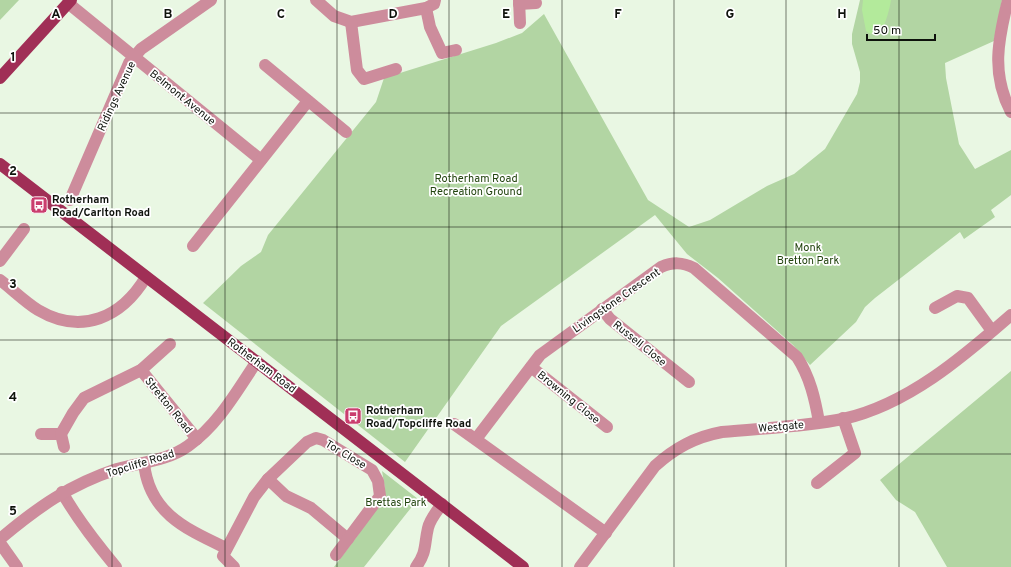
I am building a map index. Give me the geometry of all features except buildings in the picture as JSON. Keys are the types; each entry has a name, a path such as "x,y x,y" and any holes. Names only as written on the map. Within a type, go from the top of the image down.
{"main road":[{"path":"0,78 69,2"},
{"name":"Rotherham Road","path":"0,164 523,567"}],"street":[{"name":"Ridings Avenue","path":"70,200 129,63 133,57 141,49 211,0"},
{"path":"316,0 334,16 351,22 431,4 430,27 442,53 456,50"},
{"path":"1008,0 999,36 997,58 999,76 1011,112"},
{"name":"Belmont Avenue","path":"69,2 133,57 261,160"},
{"path":"520,23 519,2 536,3"},
{"path":"351,22 358,70 364,79 396,70"},
{"path":"265,65 346,132"},
{"path":"193,246 308,101"},
{"path":"0,261 24,229"},
{"name":"Livingstone Crescent","path":"476,439 540,355 602,308 661,268 671,263 684,263 694,268 797,357 813,390 819,422"},
{"path":"0,280 38,310 64,321 75,322 102,318 115,312 126,304 146,277"},
{"path":"935,308 958,296 968,298 992,332"},
{"name":"Russell Close","path":"602,308 610,319 681,380"},
{"name":"Westgate","path":"580,567 655,466 668,454 684,444 708,434 819,422 864,413 905,395 941,373 1011,315"},
{"name":"Stretton Road","path":"61,434 84,398 141,370 170,344"},
{"name":"Topcliffe Road","path":"0,538 35,510 62,492 118,469 169,456 197,439 223,411 257,361"},
{"name":"Browning Close","path":"530,367 607,427"},
{"name":"Stretton Road","path":"141,370 197,439"},
{"path":"817,483 856,453 843,418"},
{"path":"454,424 606,533"},
{"path":"41,434 61,434 64,447"},
{"name":"Tor Close","path":"226,548 254,497 268,479 307,442 316,438 324,440 372,470 378,481 380,496 336,555"},
{"path":"144,463 150,491 161,508 189,530 226,548 222,556 234,567"},
{"path":"268,479 286,496 311,508 348,539"},
{"path":"62,492 70,507 116,567"},
{"path":"416,567 424,556 428,527 432,517 442,504"},
{"path":"0,543 16,567"}],"green space":[{"path":"0,0 19,0 0,20"},
{"name":"Rotherham Road Recreation Ground","path":"860,0 1002,0 994,41 945,63 946,78 959,144 975,169 1011,150 1011,195 991,210 995,217 964,239 960,232 875,298 865,307 856,322 810,365 793,345 718,278 687,254 655,215 501,326 405,462 203,303 241,266 261,252 268,235 376,102 384,78 496,43 522,33 544,14 648,200 689,227 710,220 767,186 794,174 825,149 857,94 860,82 860,72 852,44 852,34"},
{"path":"1011,371 1011,567 947,567 915,512 896,500 880,480"},
{"name":"Brettas Park","path":"382,471 418,499 364,567 334,567 358,535 385,489"}],"shaded area":[{"path":"863,0 891,0 885,23 880,31 870,34 866,31 862,10"}],"place":[{"name":"Rotherham Road/Carlton Road","path":"39,205"},
{"name":"Rotherham Road/Topcliffe Road","path":"353,416"}],"park label":[{"name":"Monk Bretton Park","path":"808,253"}]}
